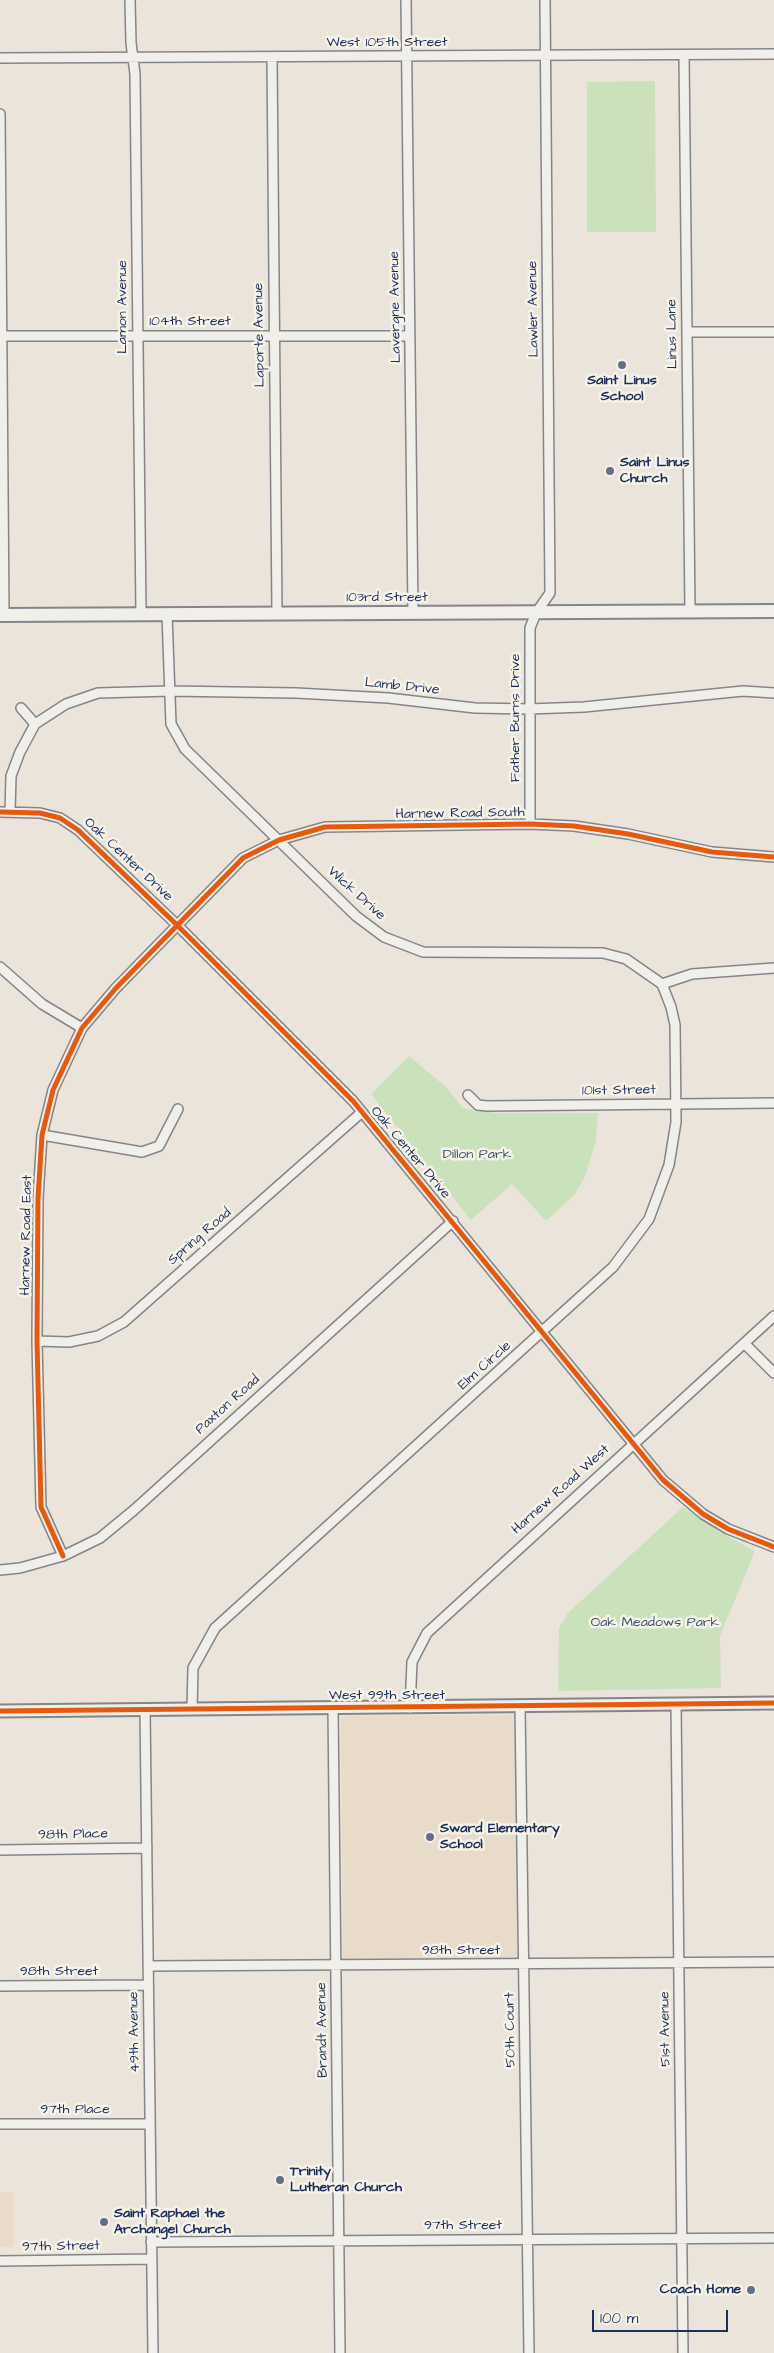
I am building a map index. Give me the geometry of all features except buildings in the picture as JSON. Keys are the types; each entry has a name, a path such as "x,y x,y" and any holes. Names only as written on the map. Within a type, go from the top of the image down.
{"main road":[{"name":"103rd Street","path":"2,615 774,612"}],"street":[{"name":"Lamon Avenue","path":"130,0 135,74 140,614"},
{"name":"Lavergne Avenue","path":"406,0 413,613"},
{"name":"Lawler Avenue","path":"536,613 550,593 545,0"},
{"name":"West 105th Street","path":"0,58 774,54"},
{"name":"Linus Lane","path":"684,55 690,612"},
{"name":"Laporte Avenue","path":"272,57 277,614"},
{"path":"0,114 2,615"},
{"path":"687,332 774,332"},
{"name":"104th Street","path":"1,336 410,336"},
{"name":"Father Burns Drive","path":"530,824 530,628 536,613"},
{"name":"Wick Drive","path":"167,614 172,724 185,749 356,916 396,943 423,952 603,953 626,959 662,984"},
{"name":"Lamb Drive","path":"10,812 11,776 20,752 35,724 66,704 98,693 170,691 388,698 475,708 529,709 584,708 743,691 774,693"},
{"path":"21,708 35,724"},
{"name":"Oak Center Drive","path":"0,812 40,813 60,818 78,830 314,1061 362,1112 663,1480 703,1514 728,1529 774,1547"},
{"name":"Harnew Road South","path":"177,925 243,858 279,840 325,827 530,824 574,826 628,834 712,852 774,857"},
{"name":"Harnew Road East","path":"63,1556 41,1507 37,1341 38,1198 42,1135 53,1090 82,1028 116,988 177,925"},
{"path":"0,967 42,1004 82,1028"},
{"path":"662,984 692,974 751,972 774,968"},
{"name":"Elm Circle","path":"192,1709 193,1668 215,1628 613,1267 649,1219 669,1165 676,1122 675,1026 671,1007 662,984"},
{"name":"101st Street","path":"468,1095 478,1105 487,1106 774,1103"},
{"path":"42,1135 142,1152 159,1146 178,1109"},
{"name":"Spring Road","path":"37,1341 69,1342 98,1336 124,1322 362,1112"},
{"name":"Paxton Road","path":"0,1570 20,1568 63,1556 100,1538 134,1510 453,1221"},
{"name":"Harnew Road West","path":"410,1708 412,1662 427,1633 774,1316"},
{"path":"745,1344 774,1373"},
{"name":"West 99th Street","path":"0,1711 774,1703"},
{"name":"51st Avenue","path":"676,1704 683,2353"},
{"name":"50th Court","path":"520,1706 529,2353"},
{"name":"Brandt Avenue","path":"333,1708 340,2353"},
{"name":"49th Avenue","path":"145,1710 153,2353"},
{"name":"98th Place","path":"0,1850 147,1848"},
{"name":"98th Street","path":"148,1966 774,1962"},
{"name":"98th Street","path":"0,1986 148,1985"},
{"name":"97th Place","path":"0,2124 150,2124"},
{"name":"97th Street","path":"151,2242 774,2238"},
{"name":"97th Street","path":"0,2262 152,2259"}],"shaded area":[{"name":"Sward Elementary School","path":"516,1715 519,1958 343,1959 341,1716"},
{"path":"0,2192 13,2192 13,2247 0,2247"}],"green space":[{"path":"655,81 656,232 587,232 587,82"},
{"name":"Dillon Park","path":"409,1056 447,1088 463,1108 495,1113 598,1113 596,1141 585,1176 575,1194 546,1221 512,1184 471,1220 371,1094"},
{"name":"Oak Meadows Park","path":"683,1507 729,1537 755,1551 720,1636 721,1688 558,1691 559,1628 568,1613"}],"cycle path":[{"path":"0,812 40,813 60,818 78,830 177,925 353,1101 663,1480 703,1514 728,1529 774,1547"},
{"path":"63,1556 41,1507 37,1341 38,1198 42,1135 53,1090 82,1028 116,988 243,858 279,840 325,827 530,824 574,826 628,834 712,852 774,857"},
{"path":"0,1711 774,1703"}],"place":[{"name":"Saint Linus School","path":"622,365"},
{"name":"Saint Linus Church","path":"610,471"},
{"name":"Sward Elementary School","path":"430,1837"},
{"name":"Trinity Lutheran Church","path":"280,2180"},
{"name":"Saint Raphael the Archangel Church","path":"104,2222"},
{"name":"Coach Home","path":"751,2290"}]}
